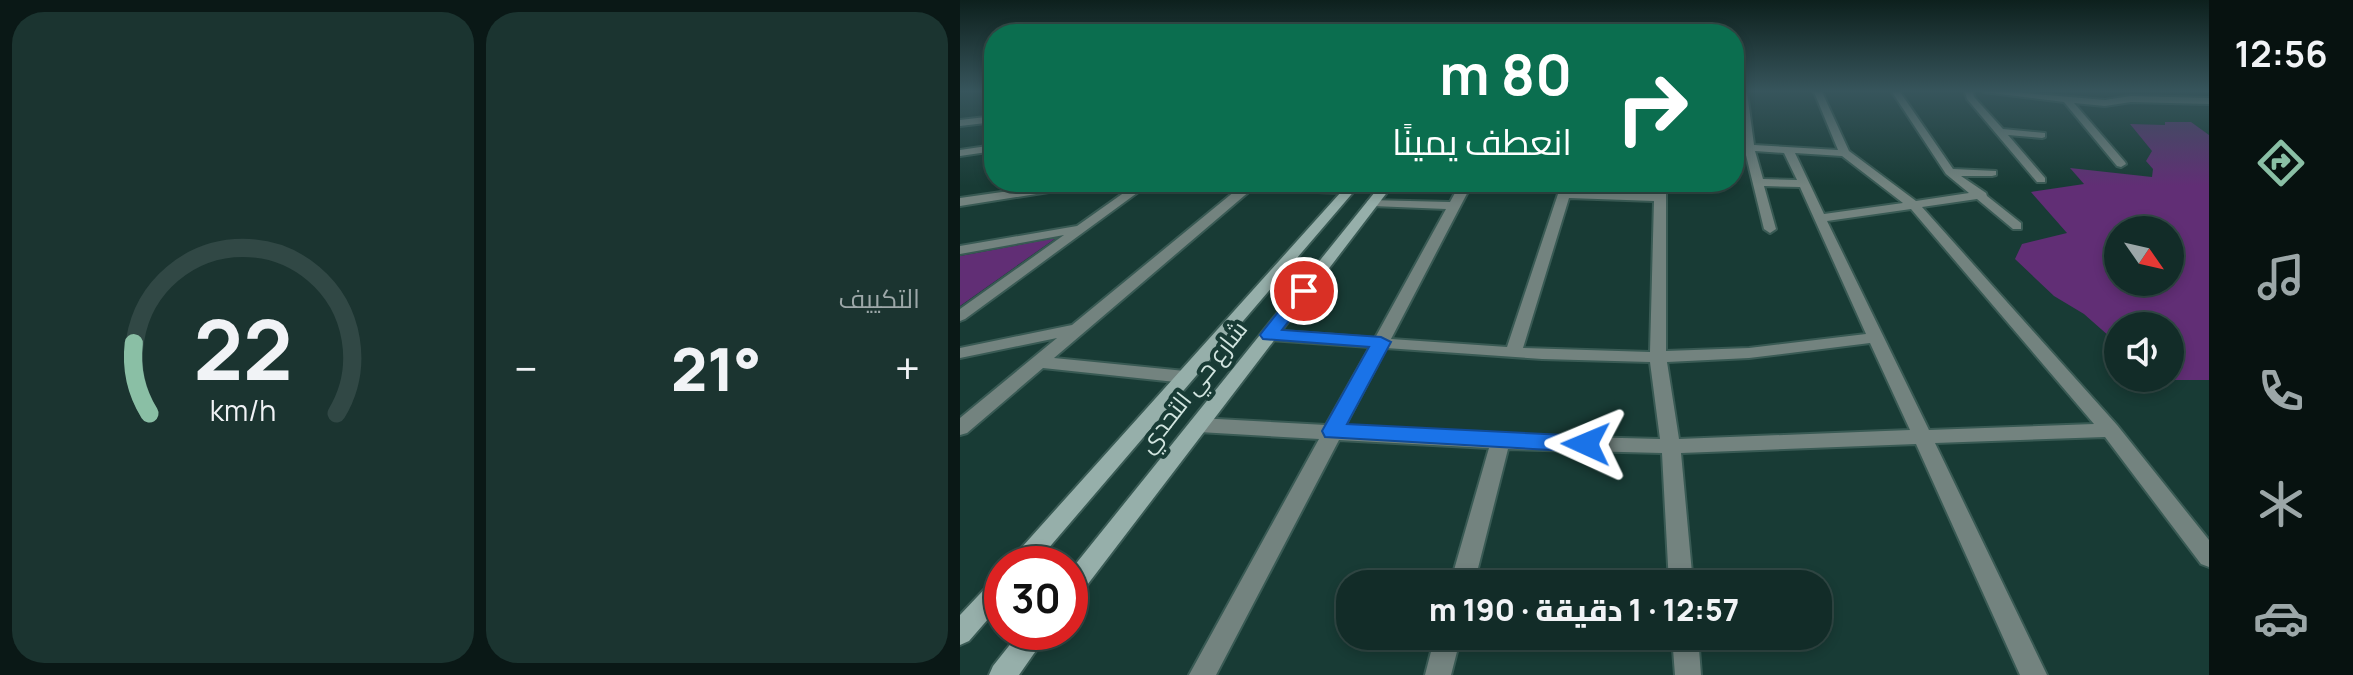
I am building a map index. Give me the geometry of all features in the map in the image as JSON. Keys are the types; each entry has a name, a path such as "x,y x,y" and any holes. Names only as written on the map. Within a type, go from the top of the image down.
{"main road":[{"name":"شارع حي التحدي","path":"1037,546 1347,192"},
{"name":"شارع حي التحدي","path":"1088,566 1381,192"},
{"path":"960,633 984,606"},
{"path":"1002,675 1022,650"}],"street":[{"path":"1746,124 1749,148 1770,229"},
{"path":"1832,124 1845,153 1914,205 2110,430 2209,557"},
{"path":"1917,124 1950,172 2017,226"},
{"path":"1993,124 2041,180"},
{"path":"2087,124 2121,164"},
{"path":"2001,132 2042,135"},
{"path":"1744,148 1845,153"},
{"path":"960,153 984,149"},
{"path":"1788,150 2034,675"},
{"path":"1950,172 1992,173"},
{"path":"1758,182 1804,184"},
{"path":"993,197 995,192"},
{"path":"960,202 1026,192"},
{"path":"960,316 1132,192"},
{"path":"960,428 1240,192"},
{"path":"1202,675 1462,192"},
{"path":"1514,351 1565,192"},
{"path":"1660,192 1658,357 1671,446 1680,570"},
{"path":"1820,218 1982,195"},
{"path":"1373,202 1454,206"},
{"path":"960,250 1081,228"},
{"path":"960,353 1079,328"},
{"path":"1269,335 1658,357 1724,354 1876,337"},
{"path":"1039,362 1185,377"},
{"path":"1199,425 1500,442 1671,446 2110,430"},
{"path":"1466,570 1500,442"},
{"path":"1438,675 1444,650"},
{"path":"1686,650 1688,675"}],"shaded area":[{"path":"2130,124 2193,124 2209,135 2209,380 2184,380 2184,312 2104,312 2104,332 2084,314 2054,296 2015,259 2022,244 2067,233 2031,192 2084,184 2070,168 2152,177 2153,169 2146,161 2152,151"},
{"path":"1056,238 960,306 960,256"}],"route":[{"path":"1304,291 1269,335 1381,342 1332,431 1586,444"}]}
